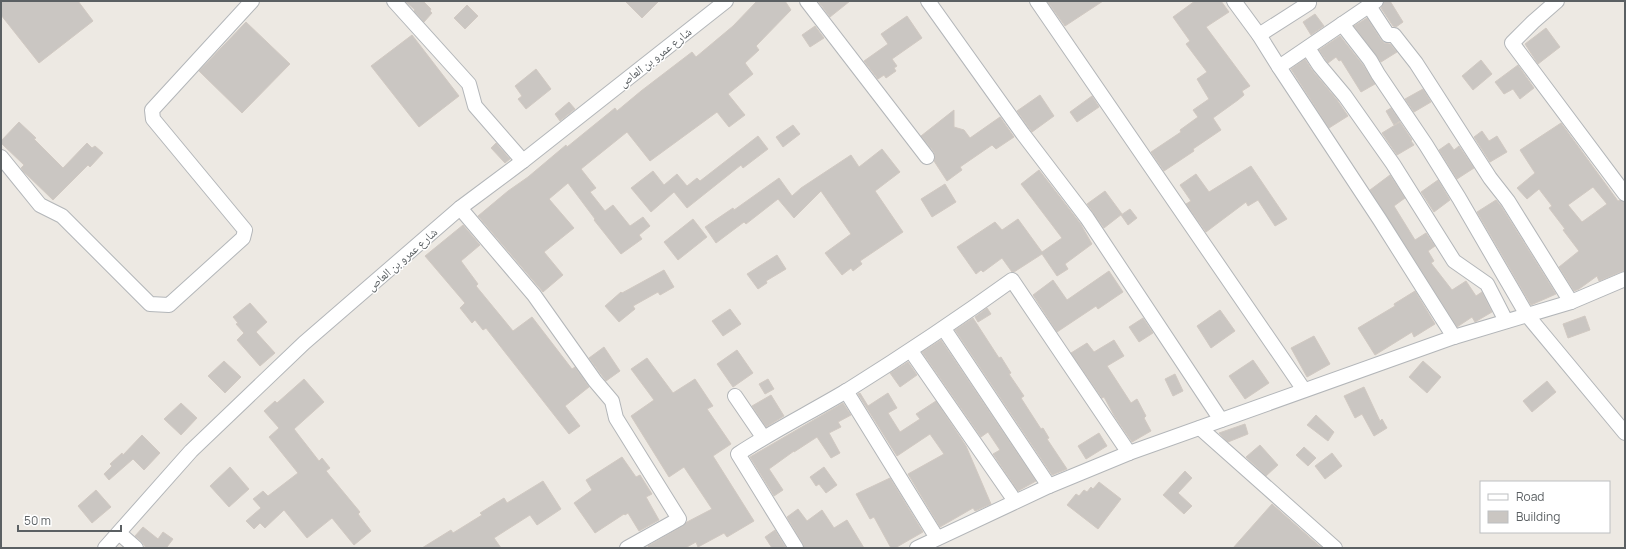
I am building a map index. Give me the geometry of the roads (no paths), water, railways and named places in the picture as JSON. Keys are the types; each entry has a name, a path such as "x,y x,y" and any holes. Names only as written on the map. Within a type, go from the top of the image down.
{"street":[{"path":"1,157 40,205 62,216 150,304 170,306 243,238 245,230 153,119 152,110 252,1"},
{"path":"394,1 469,84 475,106 523,161"},
{"name":"شارع عمرو بن العاص","path":"105,548 191,451 304,344 460,208 523,161 726,1"},
{"path":"807,1 927,157"},
{"path":"928,1 1023,134 1087,218 1221,420"},
{"path":"1037,1 1304,390"},
{"path":"1234,1 1259,36 1380,220 1454,337"},
{"path":"1558,1 1532,22 1512,43 1625,194"},
{"path":"1259,36 1309,3"},
{"path":"1279,67 1372,3 1388,35 1394,36 1416,62 1490,178 1508,201 1571,302"},
{"path":"1342,24 1370,60 1430,152 1459,198 1527,315 1625,433"},
{"path":"1308,48 1319,66 1345,96 1393,164 1454,261 1487,284 1506,321"},
{"path":"460,208 534,295 595,381 612,401 616,418 679,519 627,548"},
{"path":"918,548 1015,501 1129,453 1454,337 1571,302 1625,279"},
{"path":"796,548 738,454 763,437 846,391 911,350 944,329 1012,280 1129,453"},
{"path":"944,329 1049,486"},
{"path":"911,350 1015,501"},
{"path":"846,391 937,538"},
{"path":"735,396 763,437"},
{"path":"1200,428 1335,548"},
{"path":"119,533 136,548"}]}
